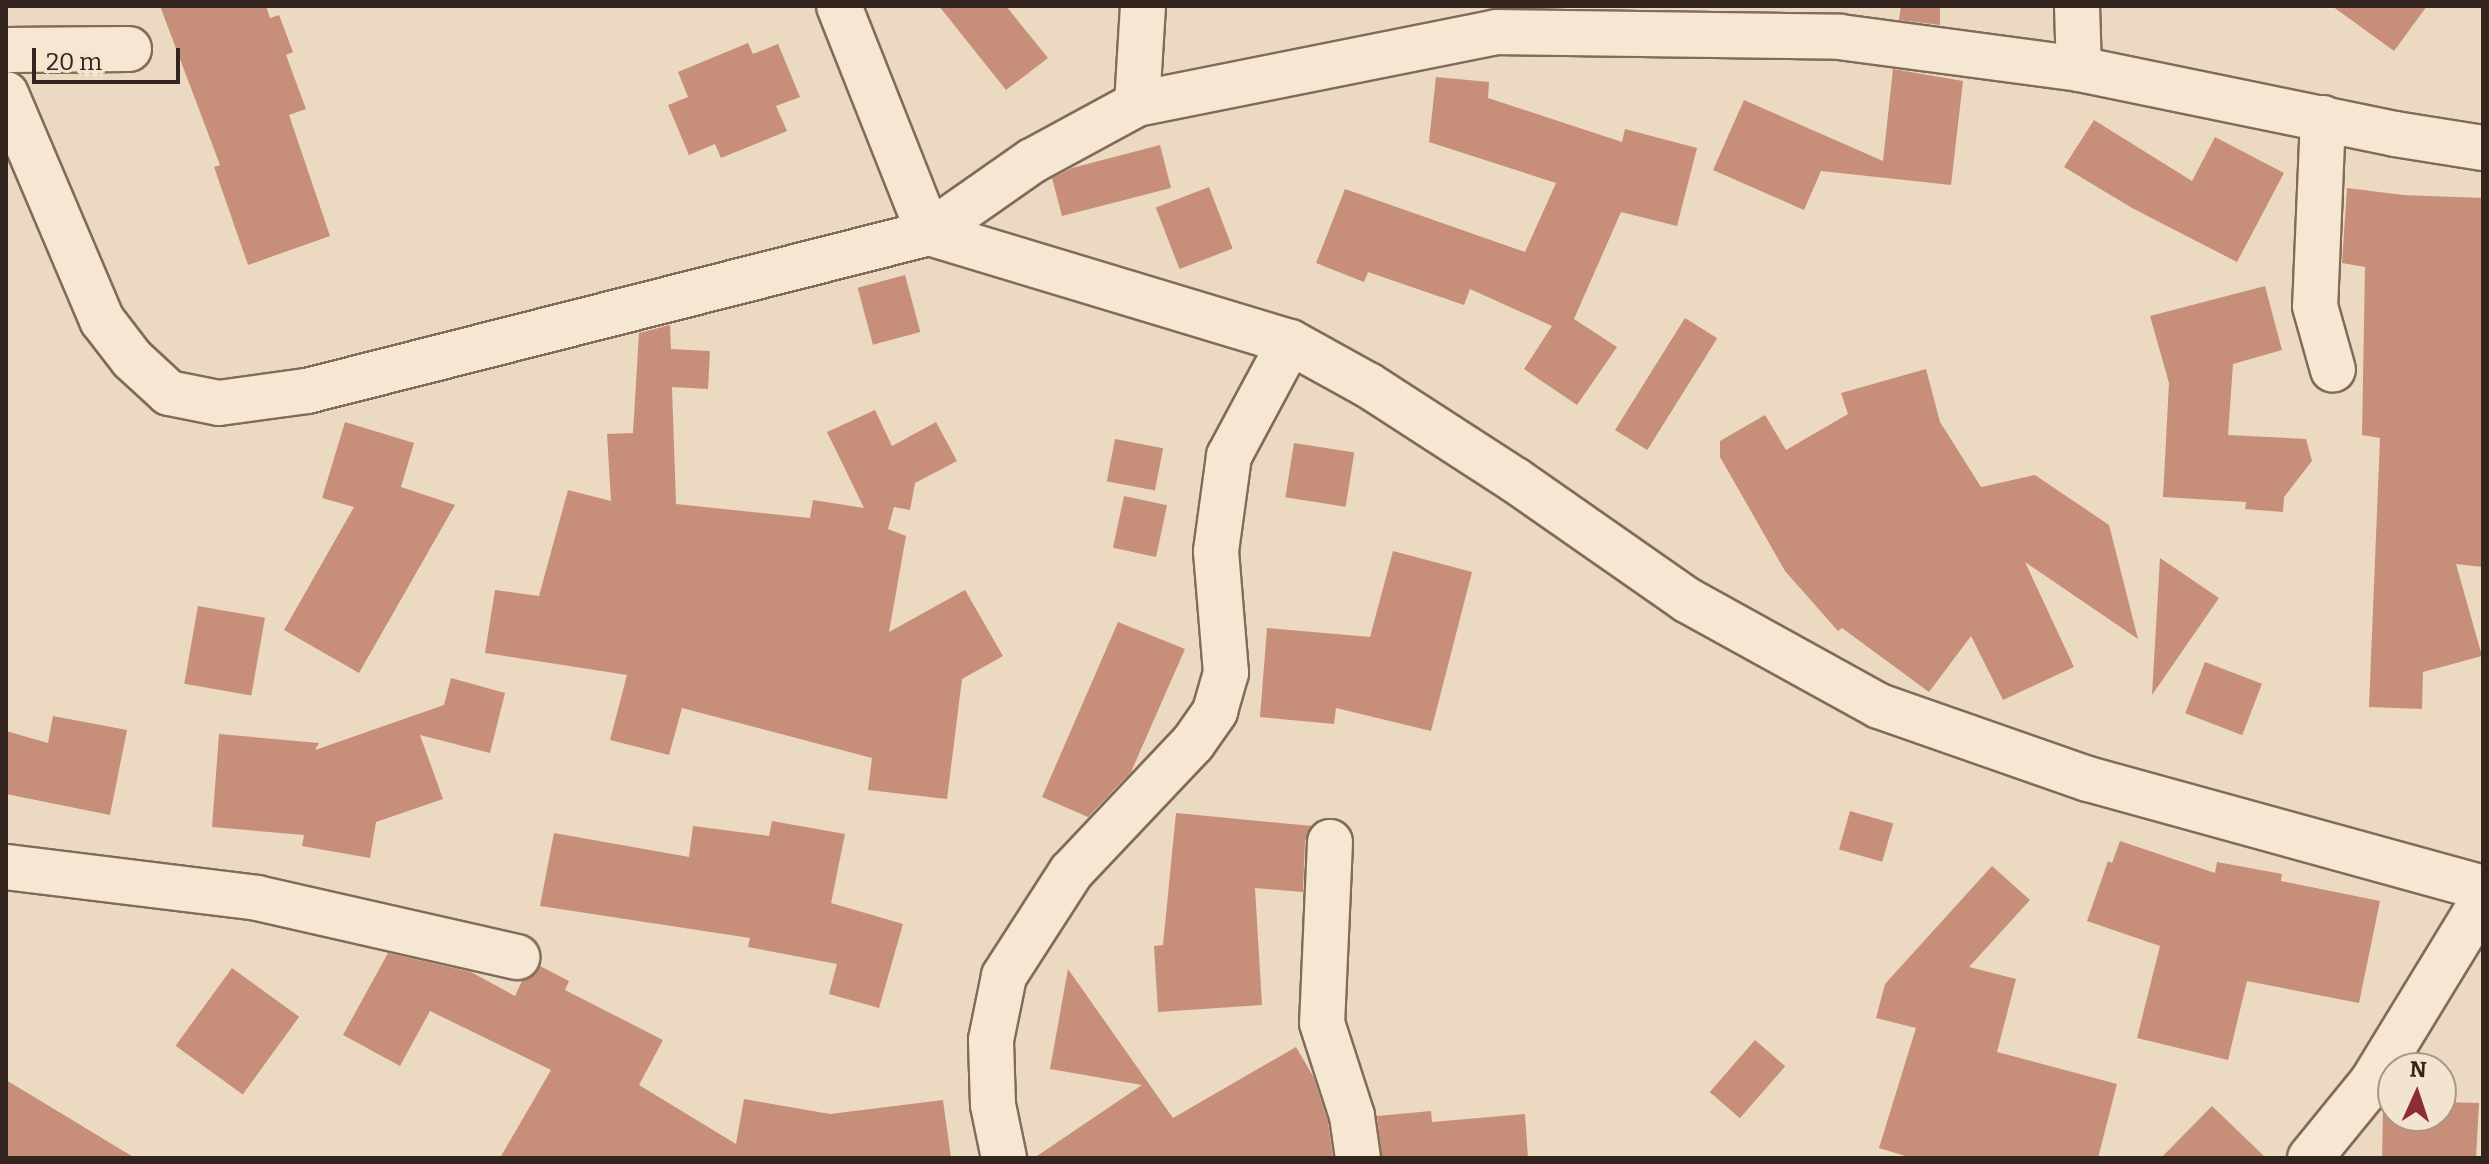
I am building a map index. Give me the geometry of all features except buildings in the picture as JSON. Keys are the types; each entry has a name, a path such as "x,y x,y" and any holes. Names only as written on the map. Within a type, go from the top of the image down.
{"street":[{"path":"839,6 929,233"},
{"path":"1137,104 1143,6"},
{"path":"2077,6 2079,69"},
{"path":"6,94 102,320 132,359 169,393 219,403 307,391 929,233 1032,161 1137,104 1501,19 1840,37 2079,69 2483,148"},
{"path":"6,50 129,49"},
{"path":"2323,118 2315,306 2333,370"},
{"path":"929,233 1290,342 1368,385 1515,480 1687,600 1879,706 2088,779 2483,888"},
{"path":"1004,1158 993,1105 991,1040 1004,976 1071,872 1193,743 1215,711 1226,673 1216,551 1229,456 1290,342"},
{"path":"1330,842 1322,1023 1352,1116 1358,1158"},
{"path":"6,867 257,898 517,957"},
{"path":"2310,1158 2372,1082 2483,900"}]}
